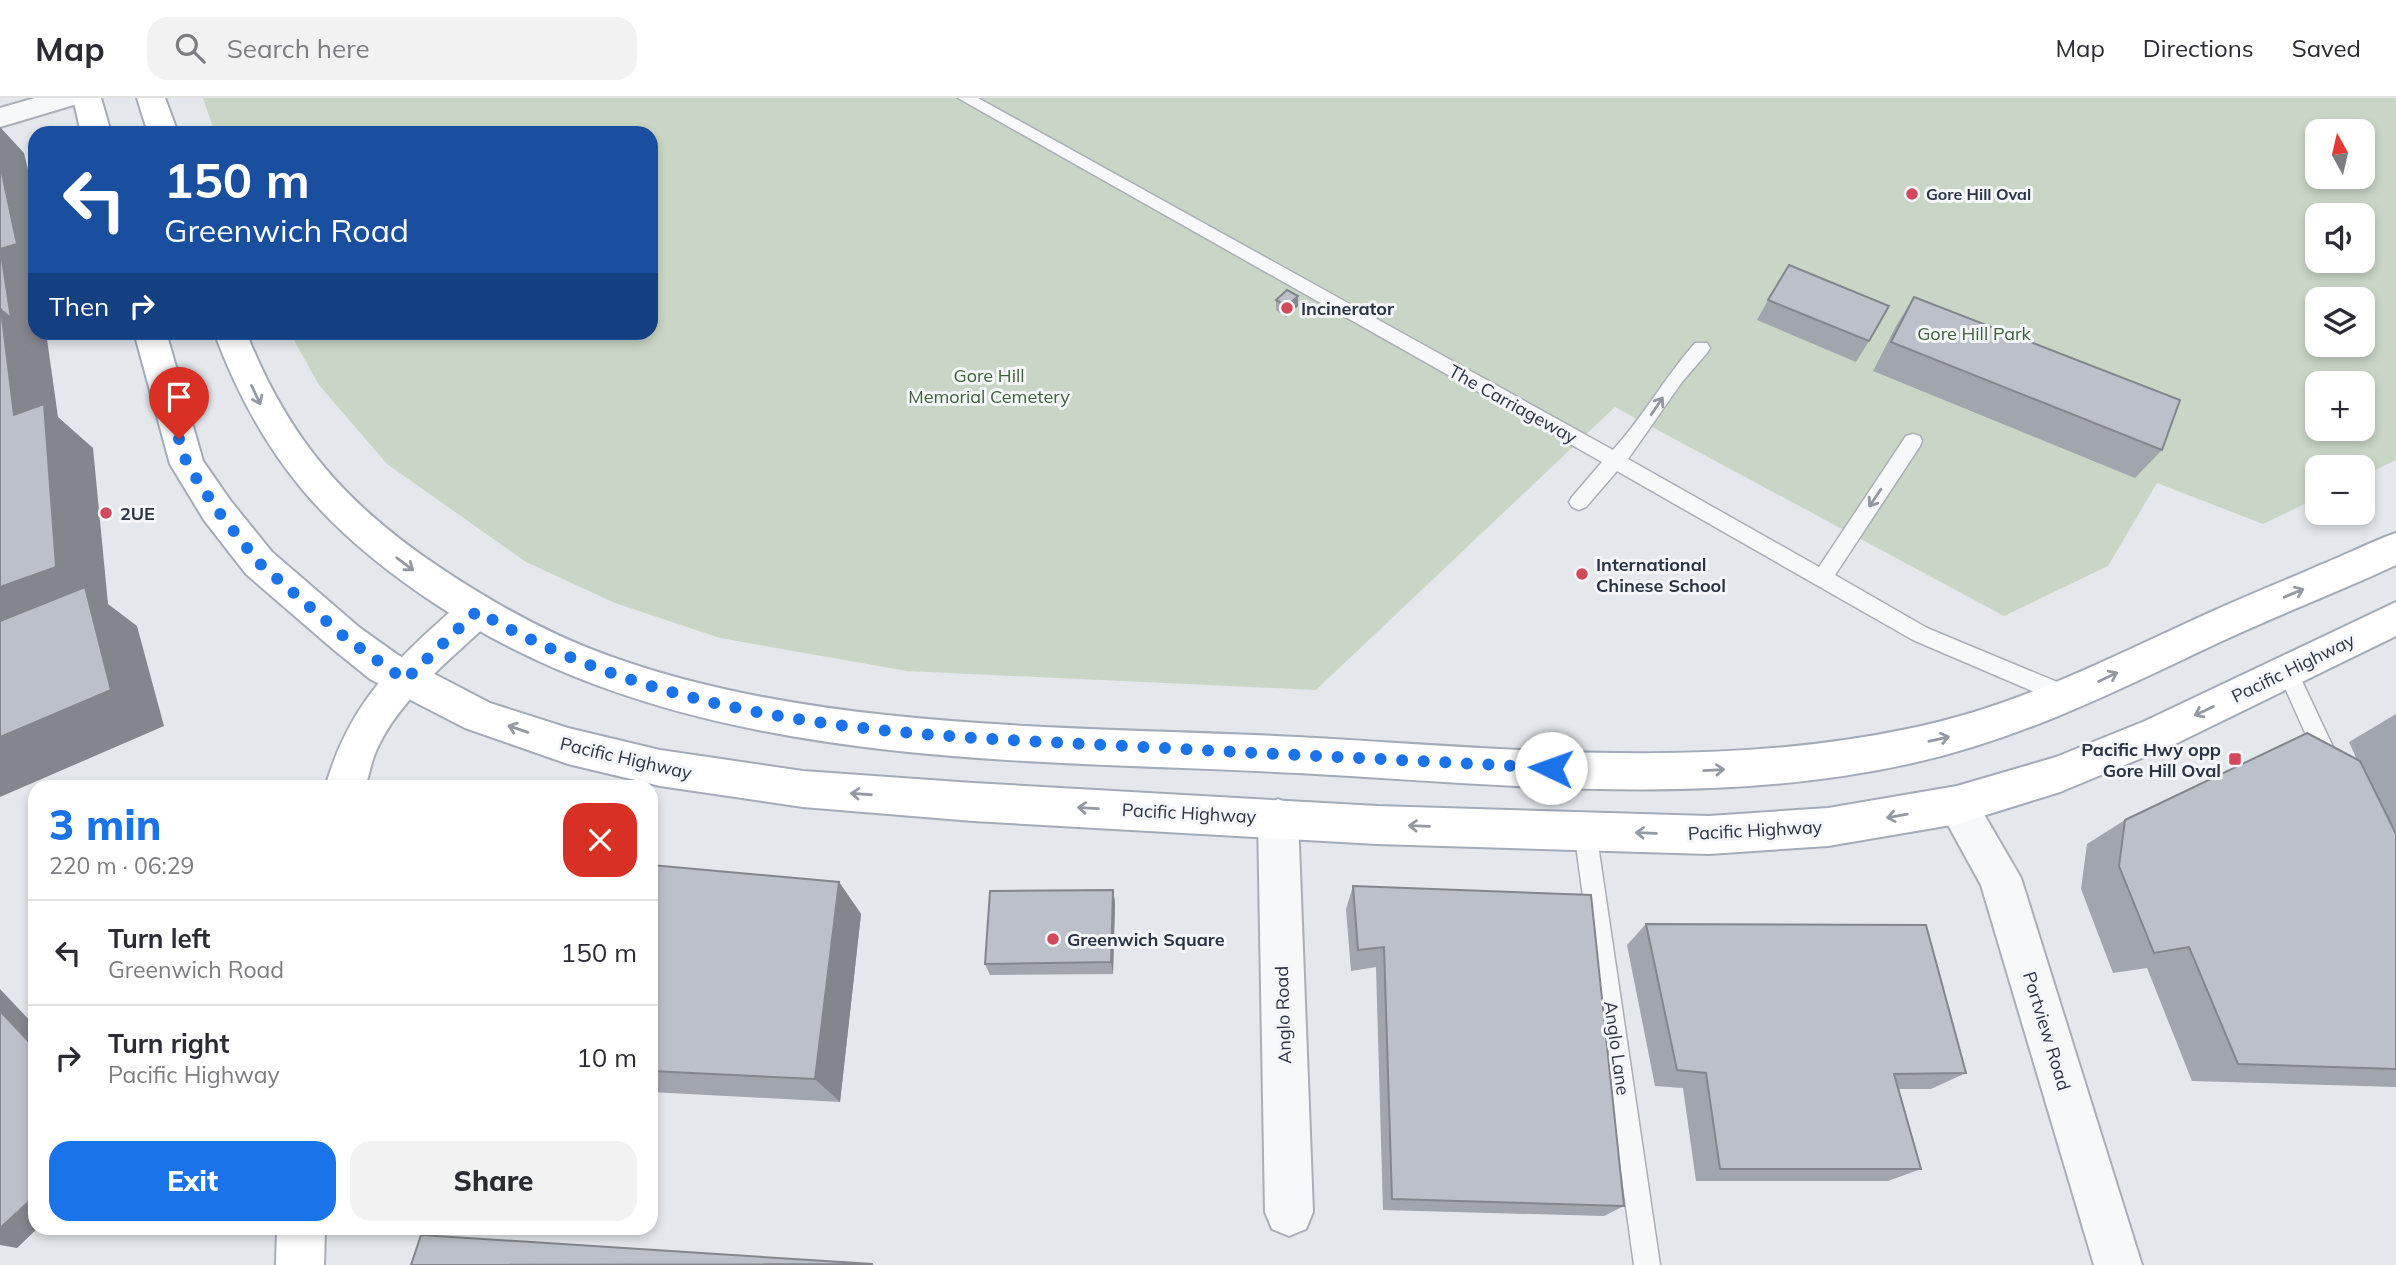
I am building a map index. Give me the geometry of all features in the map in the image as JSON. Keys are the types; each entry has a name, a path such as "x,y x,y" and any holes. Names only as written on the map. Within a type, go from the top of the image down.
{"main road":[{"path":"87,98 94,126"},
{"path":"151,98 161,126"},
{"name":"Pacific Highway","path":"152,340 187,464 217,510 259,563 347,639 405,680 490,720 568,746 660,768 803,789 974,802 1377,825 1709,835 1828,827 1957,805 2073,769 2159,733 2396,618"},
{"path":"233,340 268,422 338,508 408,567 525,639 577,661 690,699 809,721 919,734 1606,771 1681,772 1781,766 1907,747 2000,723 2067,696 2396,548"},
{"path":"347,780 357,748 367,728 405,680 477,611"},
{"path":"300,1265 302,1235"}],"street":[{"path":"0,118 67,98"},
{"name":"Portview Road","path":"1957,805 2000,878 2118,1265"},
{"name":"Anglo Road","path":"1278,818 1289,1212"}],"lane":[{"name":"The Carriageway","path":"966,98 1920,634 2067,696"},
{"path":"1579,502 1636,438 1676,377 1701,348"},
{"path":"1822,578 1913,441"},
{"path":"2287,670 2342,789"},
{"name":"Anglo Lane","path":"1585,831 1647,1265"}],"green space":[{"path":"203,98 2396,98 2396,460 2375,470 2375,455 2305,455 2305,504 2263,524 2157,483 2108,566 2004,616 1615,407 1316,690 907,671 720,638 615,603 526,562 387,464 319,385 294,340 658,340 658,126 213,126"}],"building":[{"path":"0,164 17,244 0,249"},
{"path":"1,253 11,318 0,309"},
{"path":"1789,265 1889,306 1869,341 1768,300"},
{"path":"1287,290 1298,296 1287,306 1276,300"},
{"path":"1914,297 2180,400 2162,450 1891,342"},
{"path":"0,309 14,415 44,404 56,567 0,587"},
{"path":"85,587 111,690 0,737 0,621"},
{"path":"2307,733 2360,761 2396,834 2396,1069 2238,1064 2189,947 2154,953 2119,866 2125,820"},
{"path":"658,866 839,882 815,1079 658,1071"},
{"path":"1353,886 1591,895 1624,1206 1392,1199 1384,947 1358,950"},
{"name":"Greenwich Square","path":"1113,890 1111,962 985,964 990,891"},
{"path":"1646,924 1926,925 1966,1073 1894,1074 1921,1169 1720,1169 1706,1073 1677,1070"},
{"path":"0,1011 28,1041 28,1202 0,1228"},
{"path":"421,1235 873,1264 411,1265"}],"place":[{"name":"Gore Hill Oval","path":"1912,194"},
{"name":"Incinerator","path":"1287,308"},
{"name":"2UE","path":"106,513"},
{"name":"International Chinese School","path":"1582,574"},
{"name":"Pacific Hwy opp Gore Hill Oval","path":"2235,759"},
{"name":"Greenwich Square","path":"1053,939"}],"route":[{"path":"179,439 187,464 217,510 259,563 347,639 405,680 477,611 525,639 633,681 690,699 809,721 919,734 1551,768"}],"park label":[{"name":"Gore Hill Park","path":"1974,333"},
{"name":"Gore Hill Memorial Cemetery","path":"989,385"}]}
